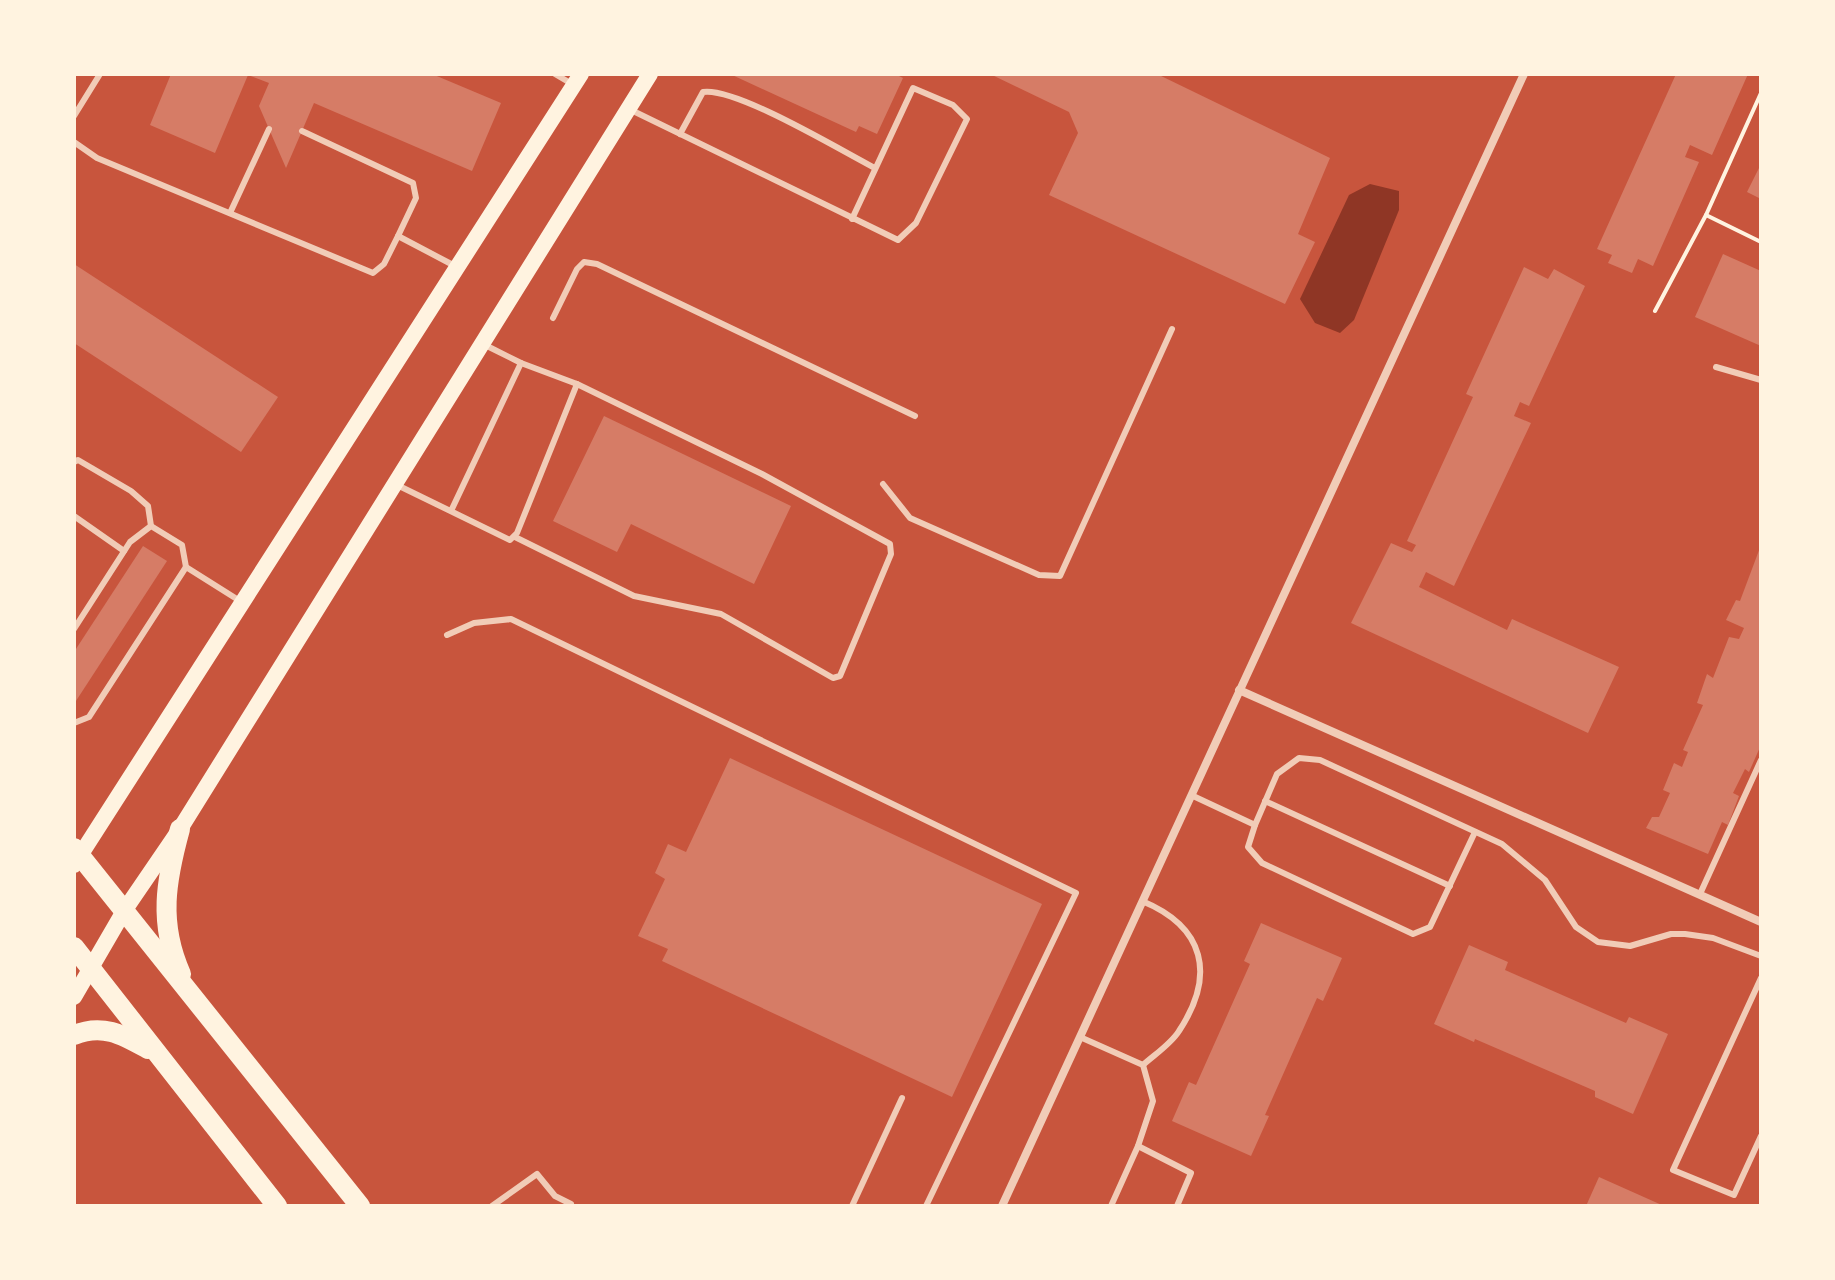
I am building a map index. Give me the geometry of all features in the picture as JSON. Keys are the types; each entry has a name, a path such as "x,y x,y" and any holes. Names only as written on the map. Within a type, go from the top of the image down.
{"main road":[{"path":"74,997 124,911 180,829 650,74"},
{"path":"360,1206 124,911 76,856 577,79"},
{"path":"180,829 165,884 166,910 173,956 193,999"},
{"path":"74,947 277,1206"},
{"path":"74,1035 86,1030 113,1030 158,1054"}],"street":[{"path":"1002,1206 1524,74"},
{"path":"1239,690 1761,922"}],"lane":[{"path":"74,116 100,74"},
{"path":"555,74 577,79"},
{"path":"628,108 852,219 898,240 916,223 967,119 953,105 913,88 852,219"},
{"path":"680,134 703,92 715,90 744,101 875,168"},
{"path":"230,213 269,129"},
{"path":"74,142 97,158 373,273 384,264 416,198 413,183 302,131"},
{"path":"398,236 457,267"},
{"path":"553,318 577,269 584,262 597,264 915,416"},
{"path":"883,484 910,518 1039,575 1060,576 1172,329"},
{"path":"482,343 521,363 577,384 762,474 890,544 891,554 840,676 833,678 721,614 634,596 515,537"},
{"path":"451,511 521,363"},
{"path":"1716,367 1761,380"},
{"path":"395,484 510,540 515,537 577,384"},
{"path":"74,462 78,460 131,491 148,506 151,526 182,545 186,567 89,717 74,723"},
{"path":"74,516 124,551"},
{"path":"74,629 124,551 151,526"},
{"path":"186,567 241,602"},
{"path":"447,635 474,623 511,619 1076,893 926,1206"},
{"path":"1475,832 1430,927 1413,934 1262,863 1248,847 1277,774 1299,758 1320,760 1502,844 1545,880 1576,927 1598,942 1630,946 1671,934 1685,934 1713,938 1761,956"},
{"path":"1700,894 1761,760"},
{"path":"1191,795 1255,825"},
{"path":"1265,801 1450,886"},
{"path":"1142,901 1169,912 1190,932 1201,964 1198,994 1178,1034 1143,1065"},
{"path":"1761,978 1673,1170 1734,1195 1761,1136"},
{"path":"1080,1037 1143,1065"},
{"path":"1111,1206 1138,1146 1153,1101 1143,1065"},
{"path":"852,1206 902,1098"},
{"path":"1138,1146 1191,1173 1177,1206"},
{"path":"492,1206 537,1174 555,1196 571,1204"}],"path":[{"path":"1655,311 1706,215 1761,93"},
{"path":"1706,215 1761,242"}],"shaded area":[{"path":"1370,184 1399,191 1399,210 1354,320 1340,333 1315,323 1300,299 1349,195"}],"building":[{"path":"171,74 432,74 501,103 472,171 314,103 286,168 259,106 269,83 248,75 215,153 150,125"},
{"path":"730,74 895,74 903,78 877,134 859,126 856,132"},
{"path":"990,74 1157,74 1330,158 1298,234 1315,242 1285,304 1049,195 1078,133 1069,112"},
{"path":"1676,74 1748,74 1712,155 1690,145 1685,157 1699,162 1653,266 1638,259 1632,273 1608,263 1612,255 1597,249"},
{"path":"1761,164 1761,199 1747,192"},
{"path":"1723,254 1761,271 1761,346 1695,317"},
{"path":"74,264 278,397 241,452 74,343"},
{"path":"1524,267 1548,279 1554,269 1585,286 1529,406 1520,402 1514,416 1531,423 1454,586 1426,572 1419,587 1507,630 1512,619 1619,667 1588,733 1351,623 1391,543 1412,552 1416,545 1407,541 1473,397 1466,394"},
{"path":"604,416 791,506 754,584 631,524 617,552 553,521"},
{"path":"1761,545 1761,745 1749,772 1745,769 1733,793 1739,796 1728,825 1722,822 1708,854 1646,828 1652,817 1659,817 1670,793 1663,790 1674,763 1682,767 1688,752 1683,750 1703,705 1697,703 1707,674 1713,678 1729,637 1739,639 1744,628 1726,620 1736,600 1740,601"},
{"path":"143,546 167,561 74,704 74,652"},
{"path":"730,758 1042,904 952,1097 662,961 668,949 638,936 665,879 655,873 668,844 686,852"},
{"path":"1261,923 1342,958 1323,1001 1317,998 1265,1115 1269,1116 1251,1156 1172,1121 1189,1082 1196,1085 1250,964 1244,961"},
{"path":"1469,945 1508,962 1505,970 1626,1023 1629,1017 1668,1034 1633,1114 1595,1097 1595,1091 1434,1024"},
{"path":"1599,1177 1664,1206 1586,1206"}]}
